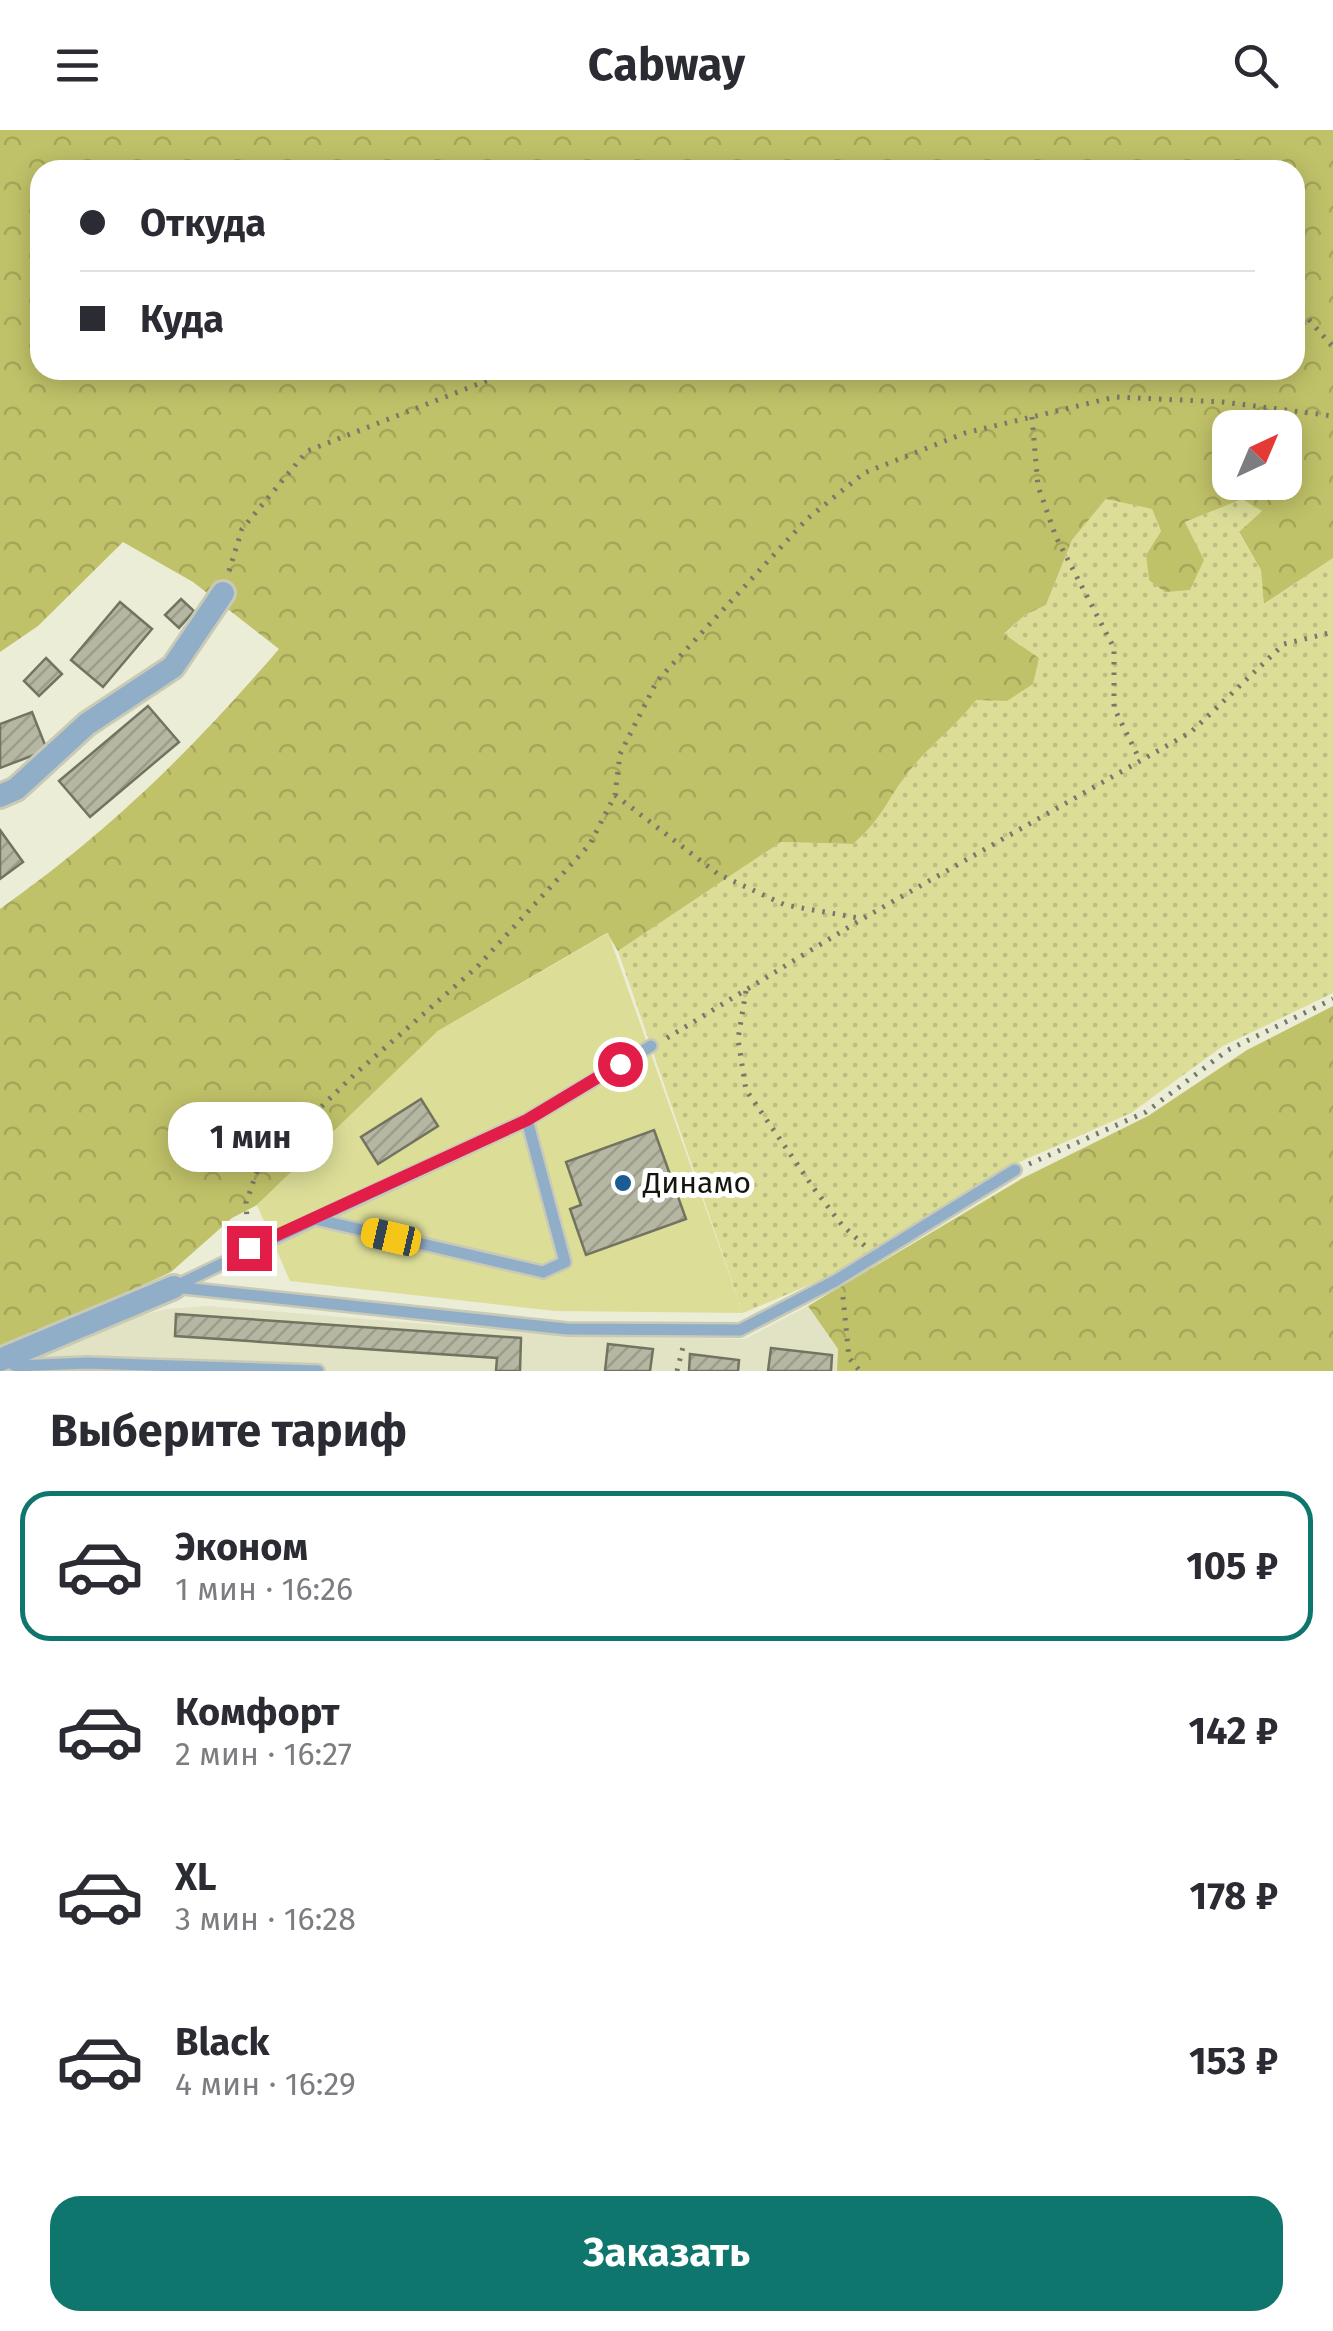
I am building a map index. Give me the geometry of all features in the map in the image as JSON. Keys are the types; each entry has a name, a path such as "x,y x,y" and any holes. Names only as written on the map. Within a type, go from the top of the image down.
{"street":[{"path":"0,796 16,789 87,724 173,667 222,594"},
{"path":"2,1359 174,1287"}],"lane":[{"path":"174,1287 249,1248 527,1120 651,1046"},
{"path":"315,1219 543,1272 565,1262 527,1120"},
{"path":"174,1287 567,1329 740,1330 835,1281 1015,1170"},
{"path":"2,1359 16,1366 87,1362 318,1371"}],"path":[{"path":"1305,315 1333,347"},
{"path":"222,594 242,529 307,451 488,380"},
{"path":"249,1248 246,1203 258,1168 355,1074 477,967 590,844 614,795 620,754 657,681 807,519 864,473 964,433 1115,397 1223,402 1333,416"},
{"path":"1032,417 1038,486 1056,537 1114,648 1114,708 1140,761"},
{"path":"651,1046 862,919 1191,732 1284,644 1332,635"},
{"path":"614,795 718,874 785,906 862,919"},
{"path":"746,991 738,1039 746,1090 814,1190 842,1226 874,1256"},
{"path":"1015,1170 1146,1112 1228,1050 1333,999"},
{"path":"835,1281 846,1304 849,1358 860,1371"},
{"path":"677,1371 688,1329"}],"shaded area":[{"path":"208,1306 569,1336 745,1339 808,1306 838,1349 837,1371 0,1371 117,1322 166,1309"}],"green space":[{"path":"0,130 1333,130 1333,558 1264,604 1261,570 1239,532 1262,511 1244,500 1302,500 1302,410 1212,410 1212,500 1240,500 1185,522 1204,560 1190,590 1165,592 1149,580 1146,555 1161,531 1152,509 1106,499 1072,540 1046,605 1025,615 1004,634 1039,658 1033,684 1007,701 976,700 919,760 872,825 853,844 781,842 618,951 607,933 438,1031 257,1205 232,1218 171,1272 0,1351 0,909 148,788 279,649 193,582 123,542 38,626 0,652"},
{"path":"1106,499 1152,509 1161,531 1146,555 1149,579 1165,592 1196,544 1185,522 1237,500 1245,500 1262,511 1239,533 1261,570 1265,604 1333,558 1333,993 1223,1046 1131,1113 1013,1165 821,1280 743,1313 618,951 781,842 853,844 911,769 976,699 1007,701 1021,645 1004,635 1025,615 1046,605 1072,540"},
{"path":"608,933 743,1313 555,1311 290,1281 257,1205 438,1031"},
{"path":"1333,1006 1333,1371 837,1371 838,1349 808,1306 1023,1178 1148,1116 1247,1050"}],"building":[{"path":"181,599 194,611 179,628 165,615"},
{"path":"120,602 152,629 103,687 71,660"},
{"path":"46,658 62,674 39,696 24,681"},
{"path":"148,706 179,742 90,817 59,781"},
{"path":"32,712 47,750 0,768 0,724"},
{"path":"0,830 23,862 0,879"},
{"path":"421,1099 438,1126 378,1164 361,1137"},
{"name":"Динамо","path":"654,1130 686,1219 586,1255 570,1209 581,1205 566,1162"},
{"path":"176,1314 521,1338 520,1371 496,1371 497,1358 175,1336"},
{"path":"608,1344 653,1349 650,1371 605,1371"},
{"path":"771,1348 832,1355 831,1371 768,1371"},
{"path":"690,1354 739,1360 738,1371 689,1371"}],"place":[{"name":"Динамо","path":"623,1183"}],"route":[{"path":"249,1248 527,1120 620,1064"}]}
